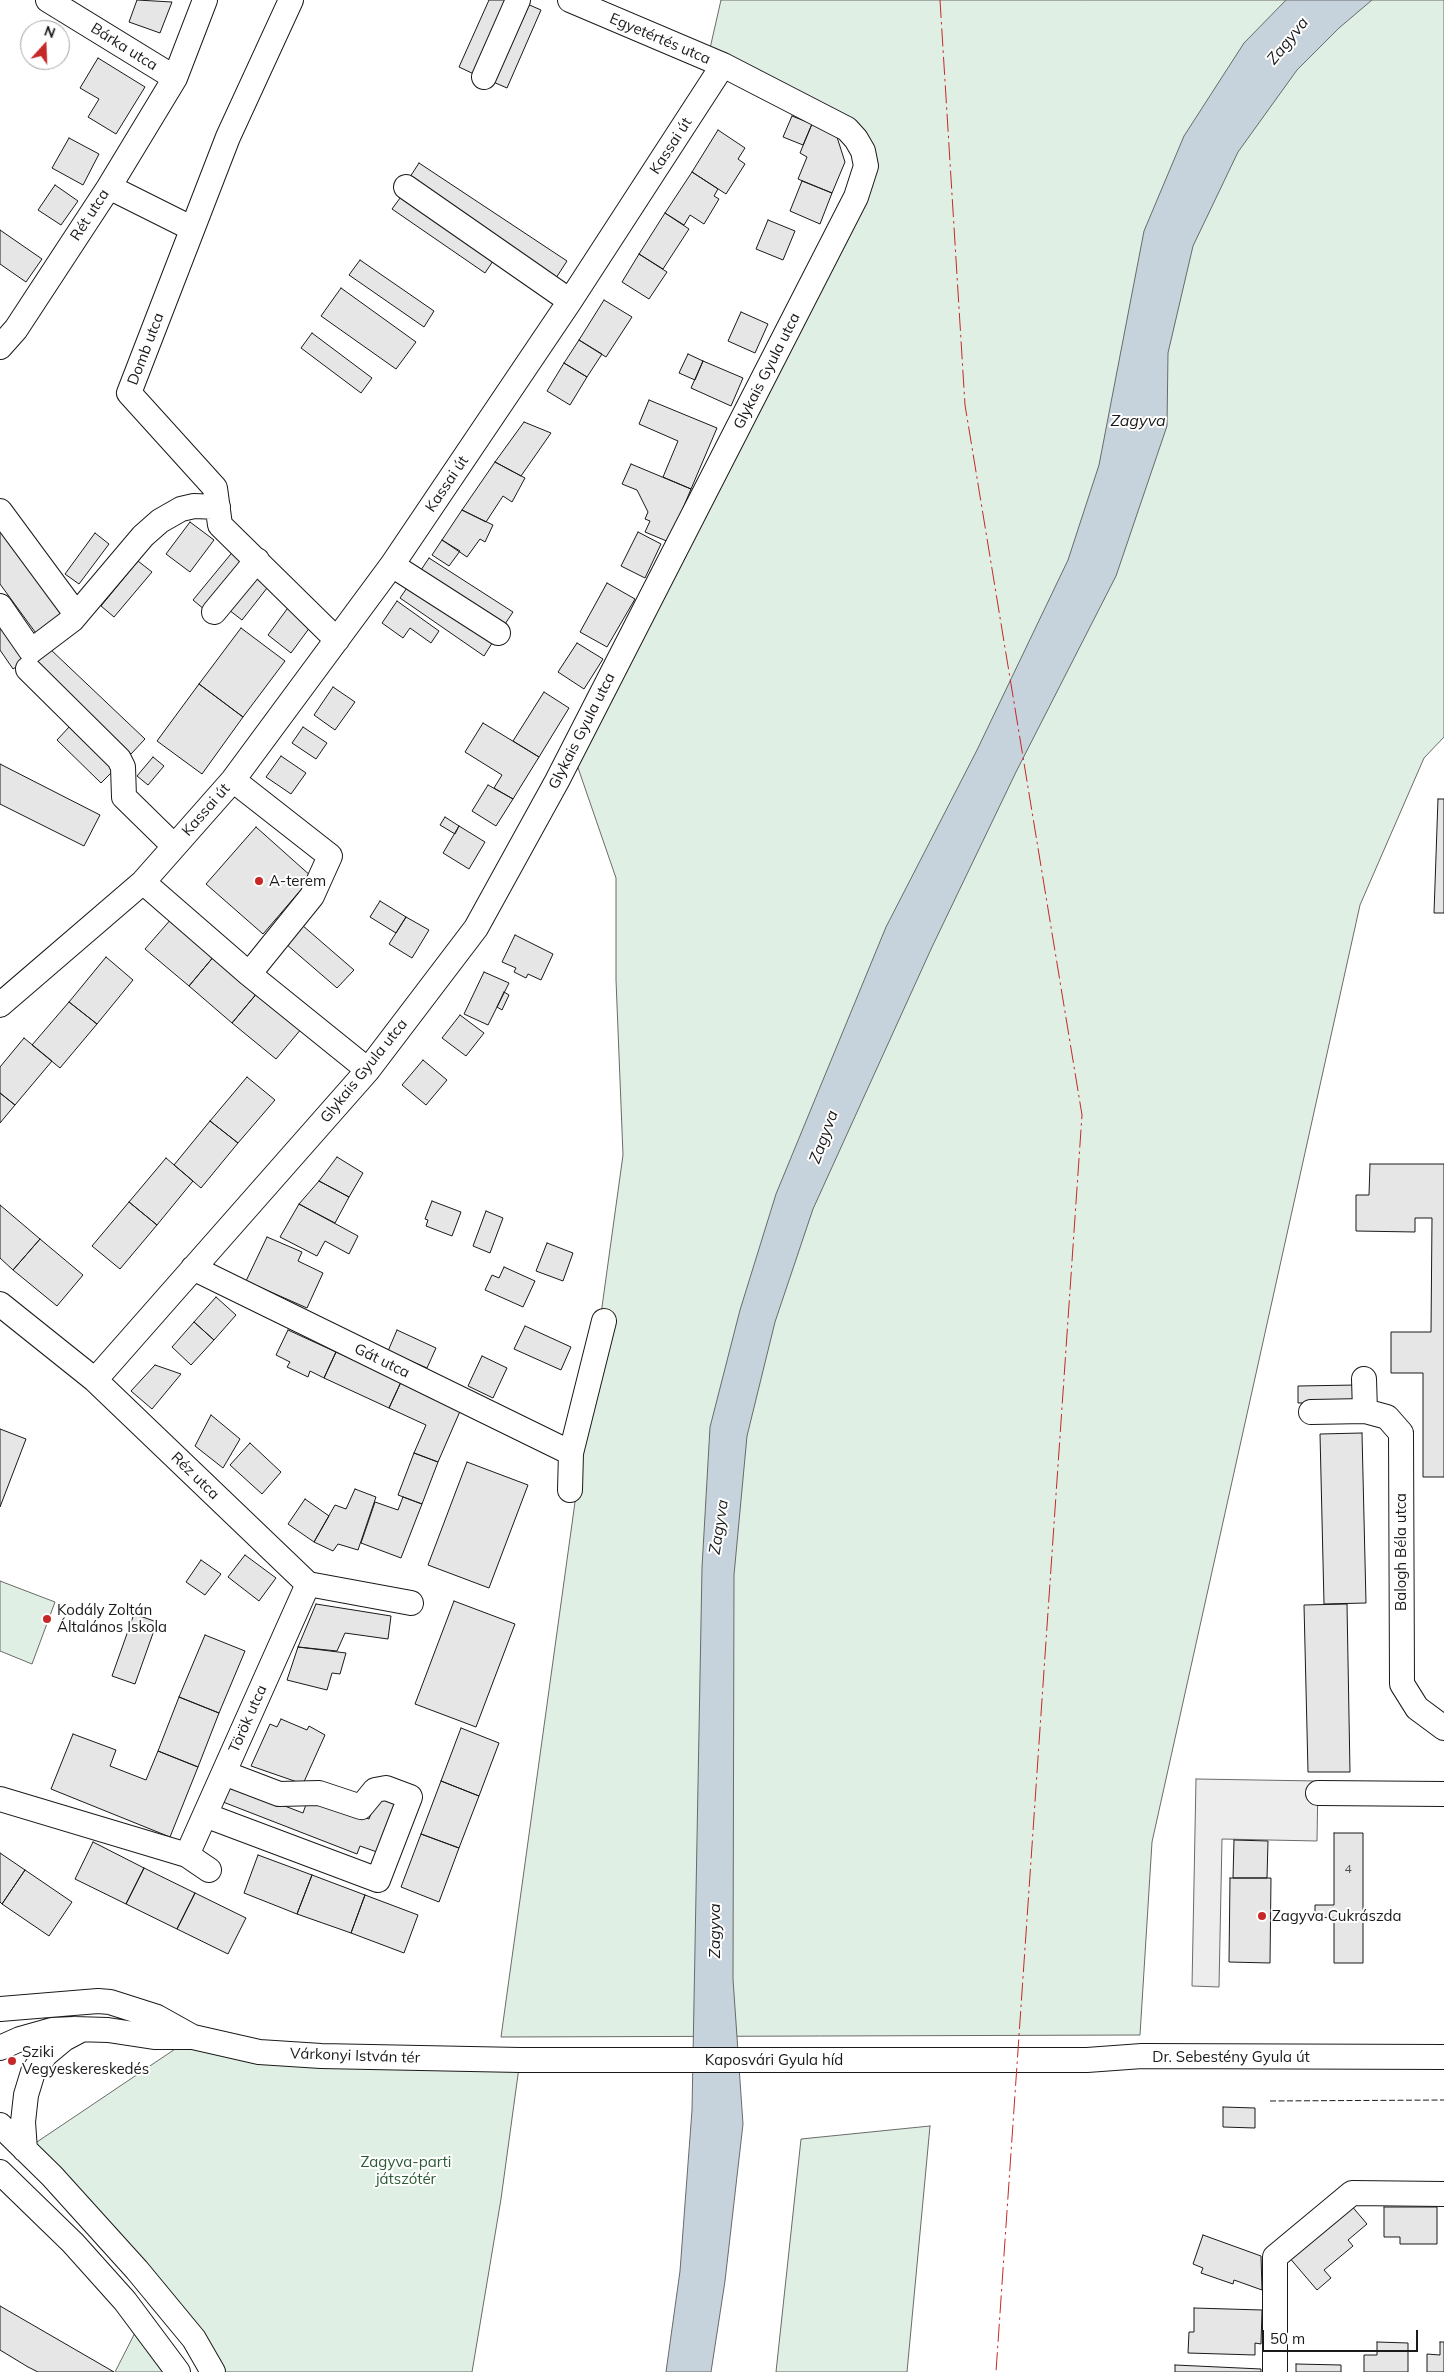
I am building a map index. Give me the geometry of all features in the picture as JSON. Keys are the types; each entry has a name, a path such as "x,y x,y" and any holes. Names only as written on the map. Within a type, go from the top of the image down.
{"street":[{"name":"Bárka utca","path":"48,0 175,78"},
{"name":"Rét utca","path":"0,347 16,329 175,78 205,0"},
{"name":"Domb utca","path":"291,0 228,137 191,228 129,393 215,488 220,525 338,640"},
{"path":"484,77 518,0"},
{"name":"Egyetértés utca","path":"570,0 723,66"},
{"name":"Kassai út","path":"0,1005 142,882 233,780 392,565 570,301 723,66"},
{"name":"Glykais Gyula utca","path":"95,1380 368,1070 476,928 557,781 856,197 866,166 863,151 856,138 847,129 723,66"},
{"path":"108,186 191,228"},
{"path":"406,187 570,301"},
{"path":"0,606 31,651 55,634 76,614 143,536 160,521 181,509 194,506 218,507"},
{"path":"0,511 76,614"},
{"path":"214,612 256,560"},
{"path":"392,565 498,633"},
{"path":"28,669 120,759 123,767 122,789 124,797 174,846"},
{"path":"233,780 330,856 312,896 249,974"},
{"path":"142,882 249,974 368,1070"},
{"name":"Gát utca","path":"193,1268 571,1453"},
{"name":"Réz utca","path":"0,1304 95,1380 308,1584"},
{"path":"570,1490 571,1453 604,1321"},
{"path":"1364,1379 1365,1411"},
{"name":"Balogh Béla utca","path":"1311,1412 1365,1411 1387,1417 1401,1433 1402,1684 1417,1708 1444,1728"},
{"path":"308,1584 410,1603"},
{"name":"Török utca","path":"187,1855 308,1584"},
{"path":"205,1815 378,1880 410,1797 386,1788 376,1790 361,1807 319,1794 279,1794 224,1773"},
{"path":"1318,1793 1444,1794"},
{"path":"0,1799 187,1855 209,1870"},
{"name":"Várkonyi István tér","path":"0,2009 98,2001 110,2002 157,2017 193,2037"},
{"name":"Várkonyi István tér","path":"0,2048 20,2039 52,2030 108,2030 154,2037 193,2037 259,2052 321,2056 525,2060"},
{"path":"26,2150 23,2122 26,2096 33,2072 46,2054 64,2039 82,2030"},
{"name":"Dr. Sebestény Gyula út","path":"1019,2060 1087,2060 1142,2056 1444,2057"},
{"name":"Kaposvári Gyula híd","path":"525,2060 1019,2060"},
{"path":"0,2125 26,2150 137,2270 194,2339 213,2372"},
{"path":"0,2172 73,2243 125,2301 178,2372"},
{"path":"1275,2372 1275,2256 1352,2194 1444,2194"}],"green space":[{"path":"721,0 1444,0 1444,737 1424,758 1360,905 1152,1842 1140,2035 501,2037 623,1155 616,980 616,878 575,759 850,200 856,164 835,126 706,66"},
{"path":"0,1581 55,1602 32,1664 0,1651"},
{"name":"Zagyva-parti játszótér","path":"193,2037 520,2060 501,2199 472,2372 213,2372 25,2150"},
{"path":"930,2126 907,2372 776,2372 801,2139"},
{"path":"142,2319 176,2372 115,2372"}],"shaded area":[{"path":"1196,1779 1318,1781 1317,1841 1222,1839 1219,1987 1192,1986"}],"water":[{"name":"Zagyva","path":"1286,0 1372,0 1339,28 1297,70 1238,152 1193,246 1168,353 1167,426 1116,576 1016,772 932,947 813,1209 775,1322 747,1436 734,1575 733,1979 743,2124 725,2281 711,2372 666,2372 680,2271 692,2110 702,1568 710,1427 740,1310 776,1194 886,927 977,750 1068,560 1099,465 1144,231 1184,136 1244,43"}],"building":[{"path":"137,0 172,2 160,33 129,22"},
{"path":"489,0 509,0 476,75 459,67"},
{"path":"525,3 541,10 507,88 491,81"},
{"path":"98,58 145,87 116,134 88,117 99,99 80,88"},
{"path":"792,116 812,124 803,145 783,137"},
{"path":"812,124 836,134 845,162 832,193 798,179 807,157 800,153"},
{"path":"718,130 745,148 738,159 745,164 726,194 692,172"},
{"path":"69,138 99,154 83,185 52,168"},
{"path":"419,163 567,261 556,278 408,180"},
{"path":"692,172 718,189 714,196 719,199 704,224 690,215 684,225 665,213"},
{"path":"802,181 832,193 820,224 790,211"},
{"path":"55,185 78,201 61,225 38,210"},
{"path":"403,194 495,258 485,273 392,209"},
{"path":"665,213 689,229 663,269 639,254"},
{"path":"768,220 795,231 783,260 756,249"},
{"path":"0,230 42,259 26,282 0,264"},
{"path":"639,254 667,272 649,299 622,282"},
{"path":"360,260 434,311 424,327 349,275"},
{"path":"341,288 416,342 396,369 321,316"},
{"path":"604,300 632,317 606,357 579,340"},
{"path":"741,312 768,324 755,353 728,341"},
{"path":"312,333 372,378 361,393 301,348"},
{"path":"579,340 602,354 587,377 564,363"},
{"path":"688,354 703,361 695,380 679,373"},
{"path":"703,361 743,378 731,406 691,388"},
{"path":"564,363 587,377 570,405 547,391"},
{"path":"649,400 717,428 691,489 663,477 678,441 639,424"},
{"path":"524,422 551,433 521,476 495,462"},
{"path":"495,462 525,478 512,502 503,496 486,522 462,510"},
{"path":"631,464 691,489 669,542 645,532 650,521 645,519 648,512 637,490 622,484"},
{"path":"462,510 493,525 485,542 480,539 467,557 442,540"},
{"path":"190,522 214,540 190,572 166,554"},
{"path":"0,526 66,616 38,636 0,584"},
{"path":"638,532 661,544 645,578 621,566"},
{"path":"95,533 109,544 79,584 65,574"},
{"path":"442,540 460,551 449,566 432,555"},
{"path":"235,549 247,559 205,610 193,600"},
{"path":"429,558 513,612 503,627 419,573"},
{"path":"138,561 152,572 114,617 101,606"},
{"path":"258,573 271,583 242,620 229,610"},
{"path":"411,582 494,640 484,656 400,598"},
{"path":"607,583 635,599 607,647 580,632"},
{"path":"397,601 439,631 431,643 410,628 403,638 382,623"},
{"path":"290,605 313,623 291,653 268,635"},
{"path":"0,623 26,660 13,669 0,650"},
{"path":"241,628 285,661 243,717 199,684"},
{"path":"577,643 603,659 584,689 558,672"},
{"path":"49,648 145,739 131,754 35,663"},
{"path":"199,684 243,717 202,774 157,741"},
{"path":"333,687 355,702 335,730 314,715"},
{"path":"544,692 569,708 539,757 513,741"},
{"path":"483,723 539,757 513,799 494,788 502,775 465,752"},
{"path":"70,726 115,769 101,783 57,740"},
{"path":"303,727 327,743 316,759 292,743"},
{"path":"281,756 306,773 291,794 266,777"},
{"path":"153,757 164,766 148,785 137,776"},
{"path":"0,764 100,815 84,846 0,804"},
{"path":"488,785 513,799 496,826 472,811"},
{"path":"1438,799 1444,799 1444,913 1434,913"},
{"path":"445,817 459,826 455,834 440,825"},
{"path":"459,826 485,842 469,869 443,853"},
{"name":"A-terem","path":"256,827 312,877 263,934 206,884"},
{"path":"380,901 406,917 396,933 370,917"},
{"path":"406,917 429,930 412,958 389,944"},
{"path":"172,918 215,955 189,986 145,949"},
{"path":"302,925 354,970 337,988 286,944"},
{"path":"515,935 553,954 541,980 528,974 526,978 514,972 516,968 502,962"},
{"path":"215,955 258,992 232,1023 189,986"},
{"path":"106,957 133,980 97,1024 69,1002"},
{"path":"484,972 509,983 488,1025 464,1014"},
{"path":"258,992 302,1028 276,1059 232,1023"},
{"path":"504,992 509,995 502,1010 497,1007"},
{"path":"69,1002 97,1024 60,1068 32,1045"},
{"path":"460,1015 484,1033 466,1056 442,1038"},
{"path":"24,1038 52,1061 15,1105 0,1093 0,1067"},
{"path":"423,1060 447,1080 426,1105 402,1085"},
{"path":"247,1077 275,1100 238,1143 210,1121"},
{"path":"0,1093 15,1105 0,1123"},
{"path":"210,1121 238,1143 201,1188 174,1165"},
{"path":"337,1157 363,1173 349,1197 319,1181"},
{"path":"166,1158 193,1181 157,1225 129,1202"},
{"path":"1370,1164 1444,1164 1444,1477 1423,1477 1423,1373 1391,1373 1391,1332 1431,1332 1432,1218 1415,1218 1415,1232 1356,1231 1356,1195 1369,1195"},
{"path":"319,1181 349,1197 335,1223 299,1204"},
{"path":"432,1201 461,1212 452,1236 426,1226 428,1220 425,1219"},
{"path":"129,1202 157,1225 120,1269 92,1246"},
{"path":"299,1204 358,1236 349,1254 325,1241 317,1256 280,1237"},
{"path":"0,1205 40,1239 13,1270 0,1258"},
{"path":"486,1211 503,1218 490,1253 473,1246"},
{"path":"267,1237 302,1252 298,1261 323,1273 307,1308 246,1281"},
{"path":"40,1239 83,1275 57,1306 13,1270"},
{"path":"547,1243 573,1253 563,1281 536,1271"},
{"path":"504,1267 535,1281 523,1307 485,1290 492,1275 499,1278"},
{"path":"216,1297 236,1315 214,1340 194,1322"},
{"path":"194,1322 214,1340 191,1365 172,1347"},
{"path":"525,1326 571,1347 561,1370 514,1349"},
{"path":"288,1330 336,1352 324,1378 310,1371 308,1377 287,1367 290,1362 276,1355"},
{"path":"397,1330 436,1348 427,1368 388,1351"},
{"path":"336,1352 401,1382 389,1408 324,1378"},
{"path":"482,1356 507,1368 493,1398 468,1386"},
{"path":"155,1365 181,1374 152,1409 131,1391"},
{"path":"401,1382 461,1409 438,1462 414,1453 426,1425 389,1408"},
{"path":"1357,1385 1357,1402 1298,1403 1298,1386"},
{"path":"211,1415 240,1439 223,1468 195,1446"},
{"path":"0,1429 26,1439 0,1507"},
{"path":"1362,1433 1366,1603 1324,1604 1320,1434"},
{"path":"250,1443 281,1472 262,1494 230,1465"},
{"path":"414,1453 438,1462 422,1504 398,1495"},
{"path":"467,1462 528,1485 489,1588 428,1565"},
{"path":"355,1489 376,1497 358,1550 338,1544 333,1551 314,1542 335,1505 346,1509"},
{"path":"403,1497 422,1504 401,1558 361,1543 375,1502 398,1510"},
{"path":"305,1499 329,1516 314,1542 288,1524"},
{"path":"245,1555 276,1578 259,1601 228,1577"},
{"path":"201,1560 221,1574 205,1595 186,1582"},
{"path":"454,1601 515,1624 476,1727 415,1704"},
{"path":"316,1604 391,1616 388,1639 345,1633 337,1651 298,1647"},
{"path":"1347,1604 1350,1772 1308,1772 1304,1605"},
{"path":"134,1614 157,1622 135,1684 112,1676"},
{"path":"205,1635 245,1651 219,1713 179,1697"},
{"path":"298,1647 346,1653 340,1674 332,1673 327,1690 287,1680"},
{"path":"179,1697 219,1713 198,1767 158,1751"},
{"path":"281,1719 307,1730 309,1726 325,1735 303,1784 251,1766 270,1724 277,1727"},
{"path":"461,1728 499,1743 479,1796 441,1781"},
{"path":"73,1734 116,1750 110,1766 146,1780 158,1751 198,1767 170,1837 51,1789"},
{"path":"441,1781 479,1796 459,1848 421,1834"},
{"path":"230,1785 303,1813 309,1796 369,1819 379,1793 397,1800 377,1852 360,1846 357,1854 223,1802"},
{"path":"1334,1833 1363,1833 1363,1963 1334,1963 1334,1918 1315,1917 1315,1905 1334,1905"},
{"path":"421,1834 459,1848 439,1902 401,1887"},
{"path":"1234,1840 1268,1841 1267,1878 1233,1878"},
{"path":"93,1842 144,1868 126,1904 75,1879"},
{"path":"0,1853 25,1870 2,1904 0,1902"},
{"path":"258,1855 312,1875 297,1914 244,1893"},
{"path":"144,1868 195,1893 177,1929 126,1904"},
{"path":"25,1870 72,1902 49,1936 2,1904"},
{"path":"312,1875 365,1895 351,1933 297,1914"},
{"path":"1230,1878 1271,1878 1270,1963 1229,1962"},
{"path":"195,1893 246,1918 228,1954 177,1929"},
{"path":"365,1895 418,1915 404,1953 351,1933"},
{"path":"1223,2107 1255,2108 1255,2128 1223,2127"},
{"path":"1350,2204 1367,2224 1348,2240 1353,2246 1324,2270 1331,2278 1317,2290 1288,2256"},
{"path":"1384,2207 1437,2207 1437,2244 1400,2244 1400,2237 1384,2237"},
{"path":"1203,2235 1261,2256 1262,2290 1234,2280 1233,2284 1201,2273 1203,2268 1193,2264"},
{"path":"0,2306 114,2372 38,2372 28,2367 0,2350"},
{"path":"1194,2308 1262,2310 1261,2344 1255,2343 1255,2355 1188,2353 1189,2332 1194,2332"},
{"path":"1377,2342 1408,2343 1408,2372 1364,2372 1364,2355 1377,2355"},
{"path":"1440,2342 1444,2342 1444,2372 1427,2372 1427,2354 1440,2355"},
{"path":"1296,2364 1341,2365 1341,2372 1296,2372"},
{"path":"1175,2365 1261,2369 1261,2372 1175,2372"}],"fence":[{"path":"1270,2101 1444,2100"}],"power":[{"path":"940,0 965,405 1082,1115 996,2372"}],"place":[{"name":"A-terem","path":"259,881"},
{"name":"Kodály Zoltán Általános Iskola","path":"47,1619"},
{"name":"Zagyva Cukrászda","path":"1262,1916"},
{"name":"Sziki Vegyeskereskedés","path":"12,2061"}]}
